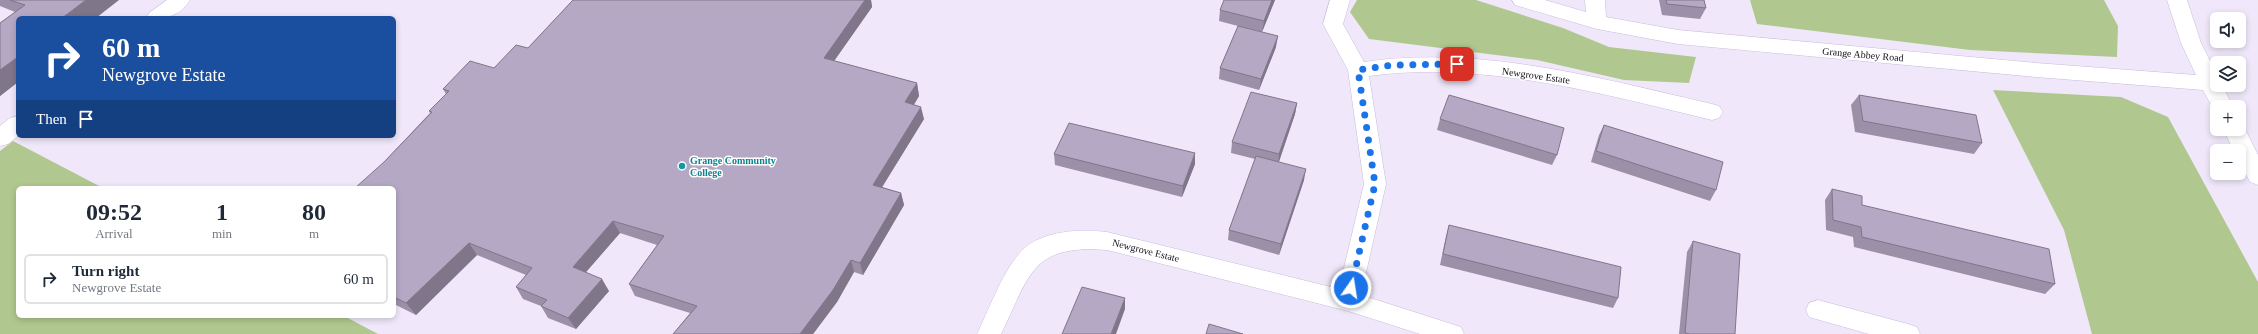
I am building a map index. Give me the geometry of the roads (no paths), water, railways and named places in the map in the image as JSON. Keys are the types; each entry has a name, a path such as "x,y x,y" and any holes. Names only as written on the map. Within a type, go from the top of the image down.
{"street":[{"path":"159,16 180,0"},
{"path":"1340,0 1333,24 1358,70 1375,184 1348,301"},
{"name":"Grange Abbey Road","path":"1522,0 1597,22 1678,37 2036,70 2209,82"},
{"path":"1595,0 1597,22"},
{"path":"2177,0 2191,43 2218,100"},
{"name":"Newgrove Estate","path":"1358,70 1393,65 1457,64 1586,82 1712,112"},
{"path":"0,138 16,126"},
{"path":"2238,136 2258,176"},
{"name":"Newgrove Estate","path":"989,334 1026,261 1053,244 1078,238 1107,241 1348,301 1452,334"},
{"path":"1818,310 1908,334"}],"place":[{"name":"Grange Community College","path":"682,166"}]}
